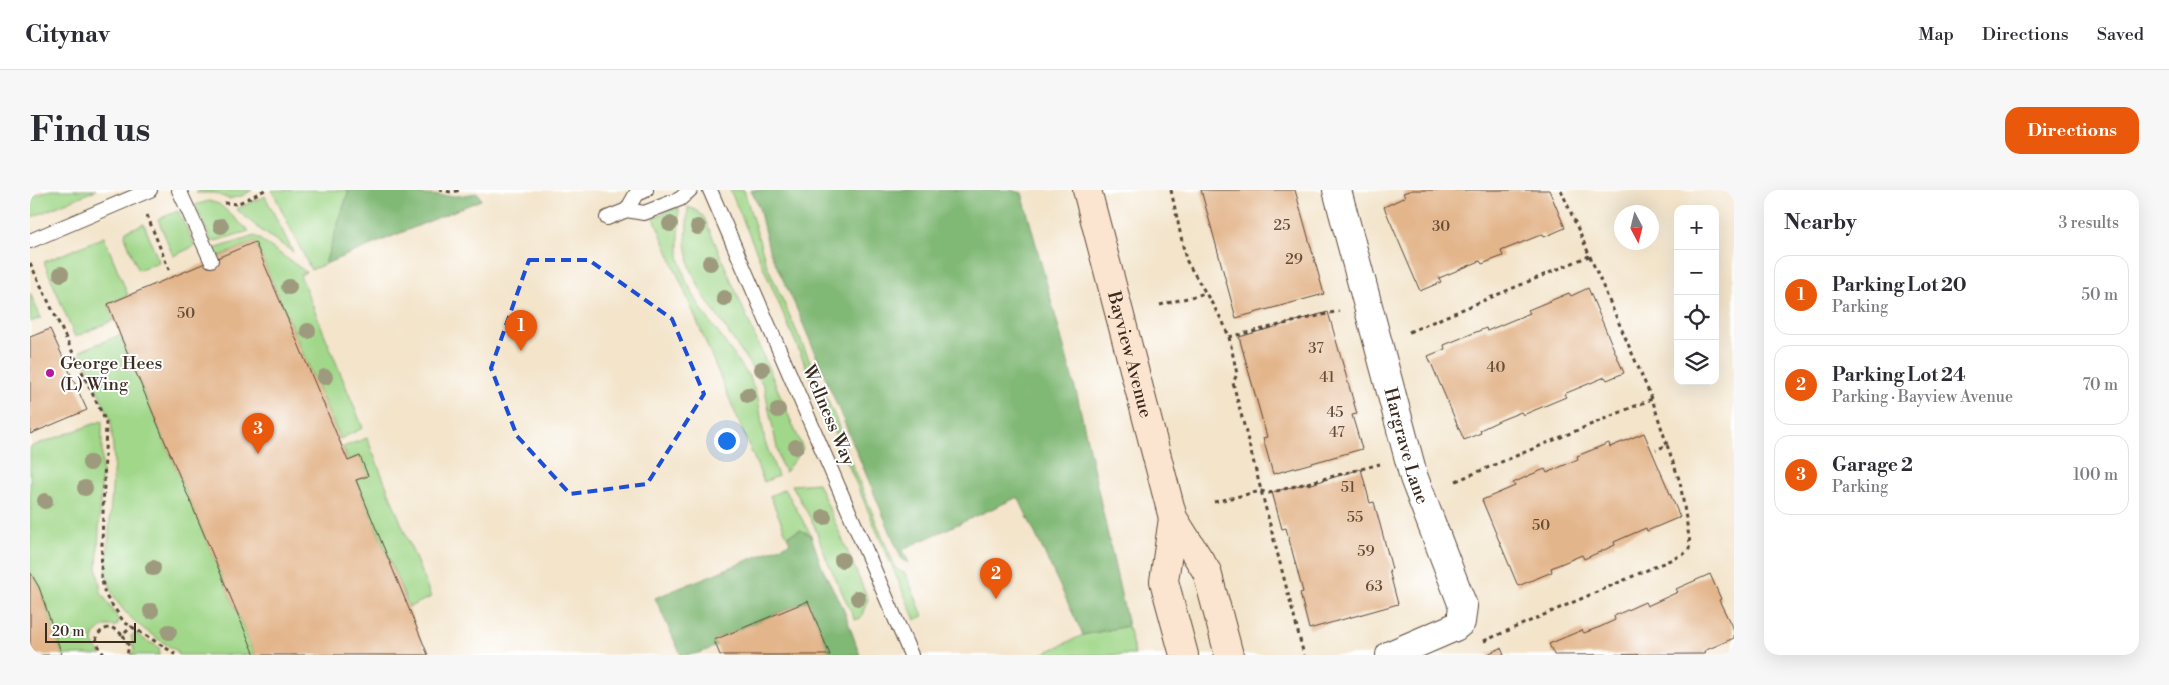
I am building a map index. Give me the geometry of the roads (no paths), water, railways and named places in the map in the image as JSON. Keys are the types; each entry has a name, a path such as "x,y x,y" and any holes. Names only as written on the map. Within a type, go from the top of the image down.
{"main road":[{"name":"Bayview Avenue","path":"1087,190 1173,518 1207,572 1229,655"},
{"name":"Bayview Avenue","path":"1173,518 1164,581 1184,655"}],"street":[{"name":"Hargrave Lane","path":"1337,190 1414,478 1463,606 1461,622 1455,628 1390,655"}],"lane":[{"path":"179,190 211,260"},
{"path":"627,210 636,194 646,190"},
{"path":"607,218 627,210 644,213 680,199 690,190"},
{"name":"Wellness Way","path":"710,190 911,655"},
{"path":"30,241 145,192"}],"place":[{"name":"Parking Lot 20","path":"521,351"},
{"name":"George Hees (L) Wing","path":"50,373"},
{"name":"Garage 2","path":"258,454"},
{"name":"Parking Lot 24","path":"996,599"}]}
